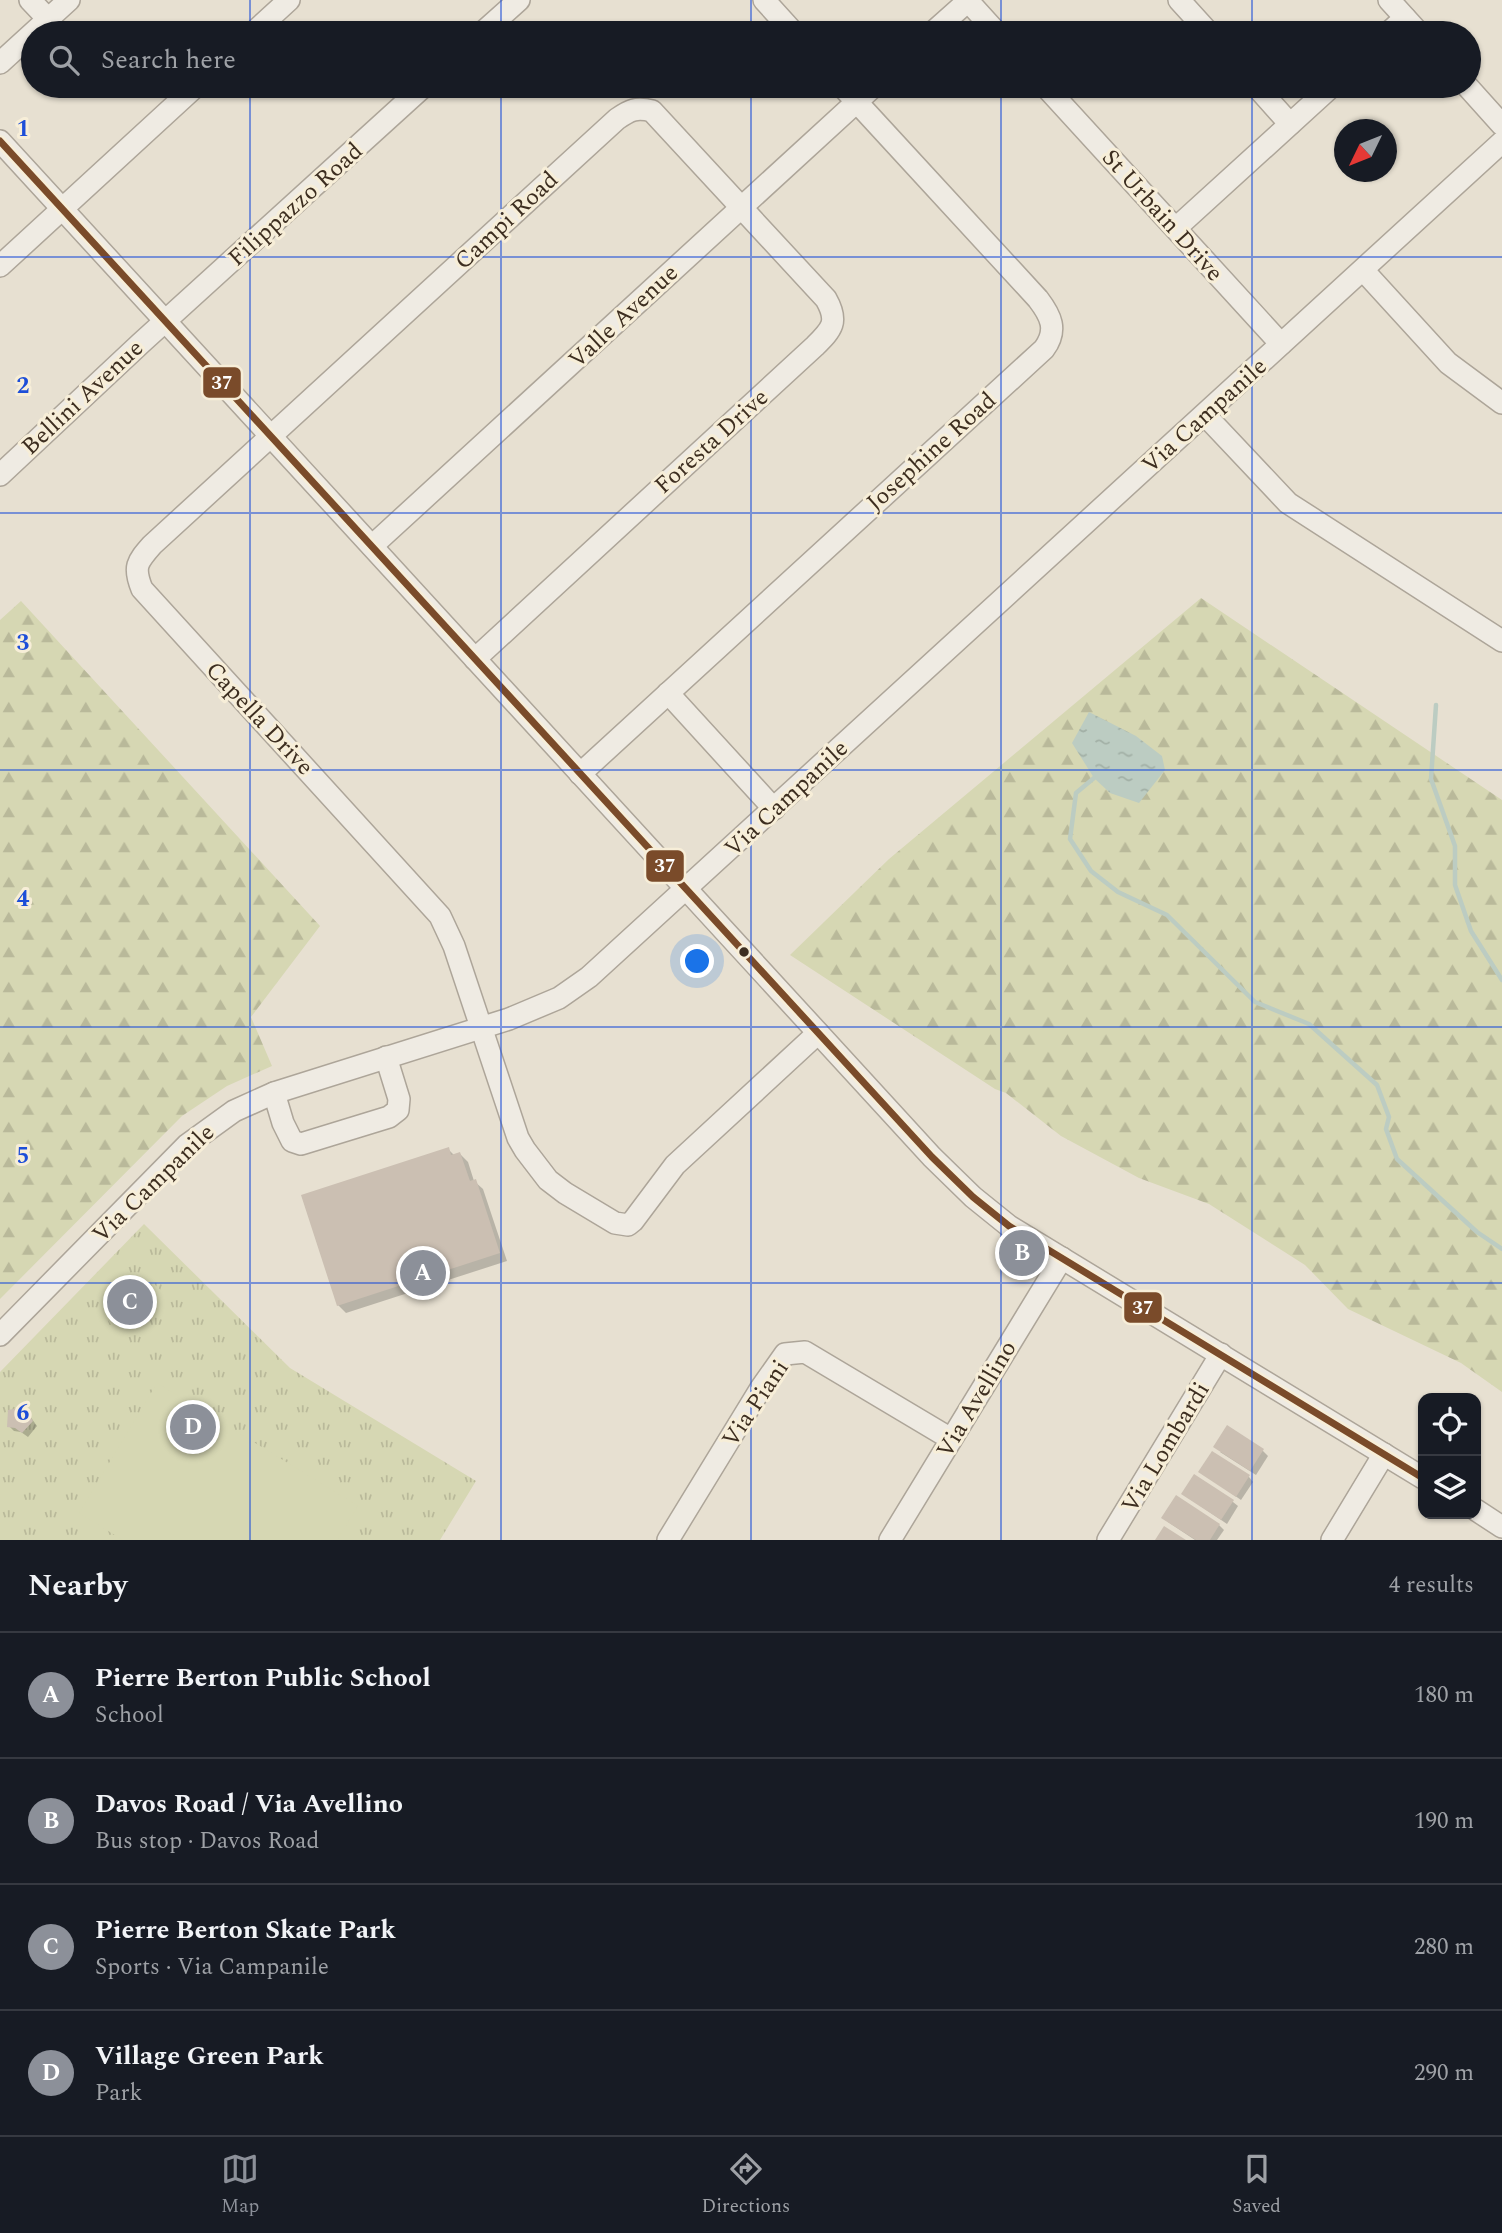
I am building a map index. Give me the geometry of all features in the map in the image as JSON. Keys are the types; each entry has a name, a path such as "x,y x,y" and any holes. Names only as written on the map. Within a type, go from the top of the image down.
{"street":[{"path":"30,0 48,19 69,0"},
{"path":"266,21 289,0"},
{"path":"495,21 519,0"},
{"path":"764,0 783,21"},
{"path":"945,21 967,0 987,21"},
{"path":"1179,0 1198,21"},
{"path":"1389,0 1408,21"},
{"path":"0,63 21,44"},
{"path":"0,266 183,98"},
{"name":"Filippazzo Road","path":"165,321 411,98"},
{"name":"Valle Avenue","path":"372,546 742,206 845,98"},
{"name":"Josephine Road","path":"580,774 1051,340 1050,314 1038,299 853,98"},
{"name":"St Urbain Drive","path":"1056,98 1281,344"},
{"path":"1267,98 1290,124"},
{"path":"1176,228 1319,98"},
{"path":"1478,98 1502,125"},
{"name":"Campi Road","path":"271,436 596,137 630,110 641,108 652,111 742,206"},
{"path":"0,141 932,1157 973,1197 1009,1226 1418,1475"},
{"name":"Via Campanile","path":"0,1335 187,1144 234,1111 274,1093 544,1005 576,987 687,889 1502,142"},
{"name":"Foresta Drive","path":"475,659 828,333 834,323 833,311 826,299 742,206"},
{"path":"1363,271 1448,363 1502,403"},
{"name":"Bellini Avenue","path":"0,475 165,321"},
{"path":"1205,415 1288,503 1502,641"},
{"name":"Capella Drive","path":"271,436 152,545 138,561 136,576 142,589 440,916 454,946 481,1027"},
{"path":"668,693 774,809"},
{"path":"481,1027 518,1138 532,1161 548,1180 565,1193 621,1225 628,1225 638,1216 675,1165 818,1033"},
{"path":"274,1093 292,1141 301,1144 389,1116 398,1110 399,1099 386,1057"},
{"name":"Via Avellino","path":"890,1540 1062,1258"},
{"name":"Via Piani","path":"668,1540 777,1362 785,1354 805,1352 951,1439"},
{"name":"Via Lombardi","path":"1108,1540 1221,1354"},
{"path":"1332,1540 1384,1454"},
{"path":"1481,1513 1502,1527"}],"green space":[{"path":"1201,598 1502,800 1502,1392 1461,1363 1348,1309 1305,1265 1209,1204 1139,1178 1061,1136 1006,1093 995,1089 790,955 889,859"},
{"path":"21,601 320,926 251,1017 272,1066 227,1086 182,1116 0,1299 0,620"},
{"path":"144,1224 290,1368 476,1481 440,1540 0,1540 0,1372"},
{"path":"119,1273 130,1287 140,1284 147,1289 154,1284 163,1292 145,1306 149,1310 143,1318 133,1323 129,1319 115,1330 105,1316 105,1306 115,1298 105,1284"},
{"path":"157,1383 358,1506 337,1540 123,1540 79,1513"}],"water":[{"path":"1089,712 1136,736 1162,756 1165,770 1139,803 1110,793 1094,778 1072,743"}],"building":[{"path":"449,1147 451,1155 460,1152 470,1181 476,1179 500,1253 337,1306 301,1195"},
{"path":"24,1407 33,1421 22,1433 7,1427 8,1410"},
{"path":"1227,1425 1264,1449 1250,1471 1213,1447"},
{"path":"1212,1451 1250,1475 1236,1497 1198,1472"},
{"path":"1194,1474 1234,1500 1221,1520 1181,1494"},
{"path":"1176,1495 1220,1524 1210,1540 1196,1540 1161,1518"},
{"path":"1164,1526 1186,1540 1155,1540"}],"waterway":[{"path":"1436,705 1431,779 1455,846 1455,885 1471,931 1502,980"},
{"path":"1094,778 1076,793 1070,839 1091,871 1118,892 1167,915 1255,1002 1309,1024 1377,1085 1389,1117 1386,1129 1397,1159 1477,1232 1502,1249"}],"transit line":[{"name":"37","path":"0,141 932,1157 973,1197 1009,1226 1418,1475"}],"place":[{"name":"Davos Road / Via Avellino","path":"1022,1253"},
{"name":"Pierre Berton Public School","path":"423,1273"},
{"name":"Pierre Berton Skate Park","path":"130,1302"},
{"name":"Village Green Park","path":"193,1427"}]}
